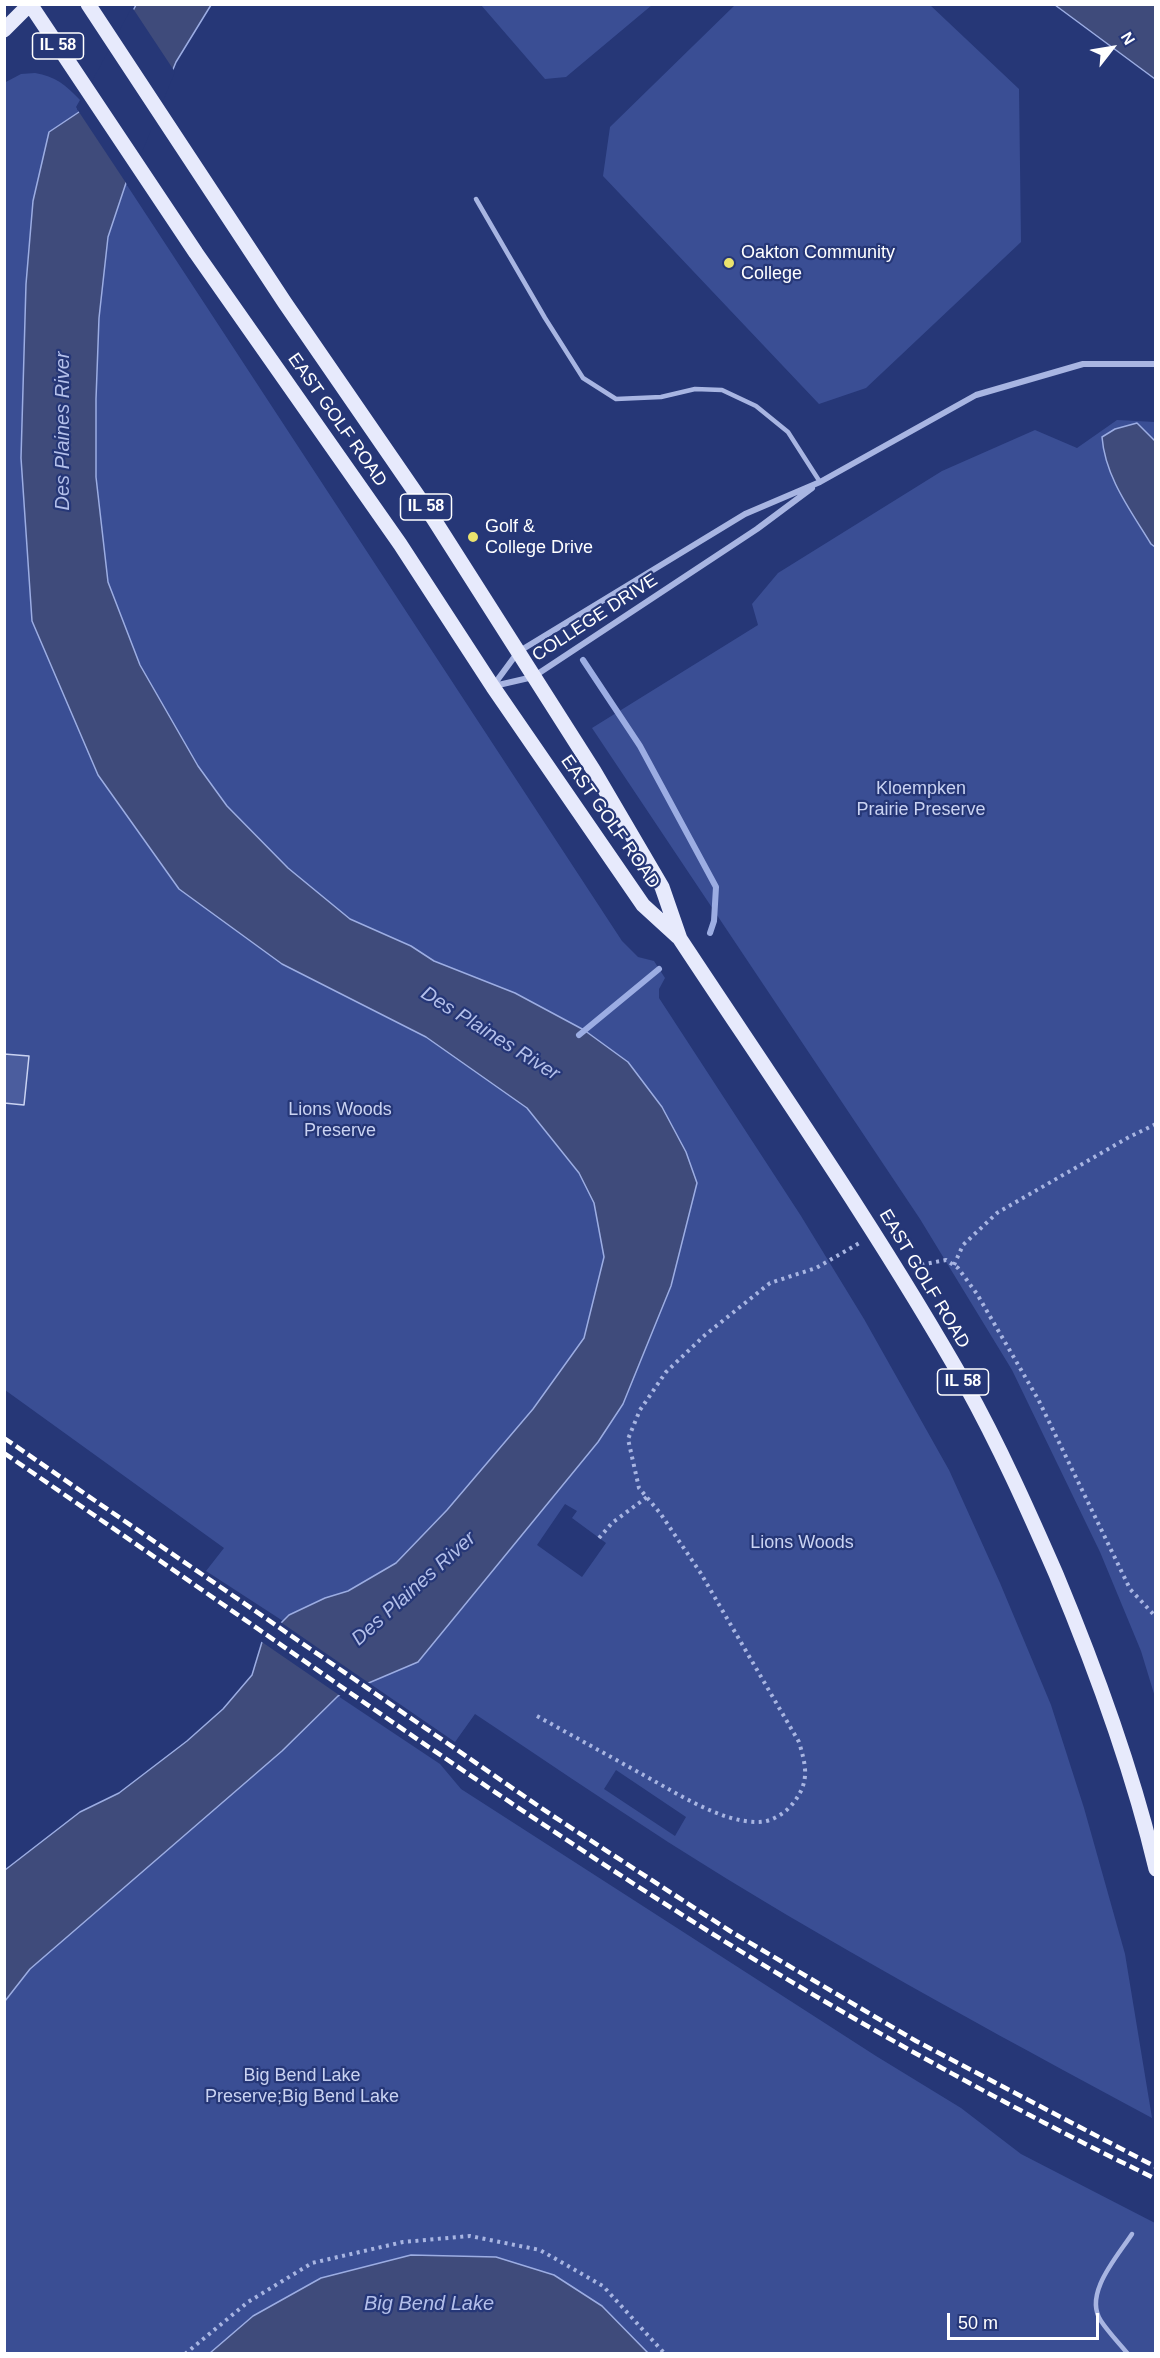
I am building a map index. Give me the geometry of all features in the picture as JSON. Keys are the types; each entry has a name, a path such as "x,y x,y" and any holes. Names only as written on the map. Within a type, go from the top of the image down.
{"main road":[{"path":"4,30 30,4"},
{"name":"EAST GOLF ROAD","path":"30,4 196,253 400,544 493,687 642,905 681,939"},
{"name":"EAST GOLF ROAD","path":"88,4 285,303 433,518 594,771 662,887 681,939 874,1234 966,1386 1029,1512 1083,1639 1125,1760 1155,1869"}],"street":[{"name":"COLLEGE DRIVE","path":"493,687 518,652 745,514 820,482 976,395 1083,364 1155,363"},
{"name":"COLLEGE DRIVE","path":"493,687 532,676 758,529 820,482"}],"lane":[{"path":"476,200 583,378 616,399 661,397 694,389 722,390 756,406 788,432 820,482"},
{"path":"1128,2354 1100,2319 1095,2302 1102,2279 1132,2234"}],"path":[{"path":"954,1265 963,1245 997,1213 1155,1124"},
{"path":"537,1716 687,1798 735,1820 761,1822 772,1818 788,1809 803,1790 806,1766 799,1742 699,1572 639,1488 628,1439 640,1410 666,1372 705,1335 770,1284 816,1268 874,1234"},
{"path":"896,1269 946,1260 958,1268 977,1294 1038,1400 1130,1589 1155,1617"},
{"path":"599,1538 612,1522 647,1497"},
{"path":"185,2354 248,2302 312,2263 403,2242 470,2236 540,2250 603,2286 665,2354"}],"green space":[{"path":"481,5 652,5 566,77 545,79"},
{"path":"735,5 930,5 1019,89 1021,242 866,388 819,404 603,176 610,127"},
{"name":"Lions Woods Preserve","path":"21,74 42,74 54,79 80,100 76,107 79,112 622,941 638,957 654,961 665,978 659,989 659,998 801,1216 864,1319 949,1470 1051,1705 1084,1808 1125,1954 1152,2118 787,1915 668,1842 475,1714 455,1742 369,1683 418,1662 598,1442 559,1374 533,1409 447,1510 396,1563 348,1591 325,1598 289,1615 283,1621 206,1571 224,1548 5,1390 4,83","holes":["565,1504 577,1511 572,1518 606,1543 582,1577 537,1545","616,1770 686,1817 675,1836 604,1789"]},
{"name":"Kloempken Prairie Preserve","path":"1117,420 1155,422 1155,1697 1141,1651 1100,1552 1012,1370 920,1219 592,728 758,625 752,604 778,573 942,471 1035,430 1077,448"},
{"name":"Big Bend Lake Preserve;Big Bend Lake","path":"338,1696 440,1764 461,1789 876,2056 961,2108 1021,2154 1155,2223 1155,2353 5,2354 5,2001 30,1969 282,1751"}],"water":[{"name":"Des Plaines River","path":"136,5 211,5 176,62 126,183 108,237 99,318 96,477 108,582 140,665 198,766 227,806 288,868 350,919 411,946 434,961 515,993 584,1030 628,1062 662,1107 686,1152 697,1183 671,1286 623,1404 598,1442 418,1662 338,1696 282,1751 30,1969 5,2001 5,1870 80,1812 119,1793 187,1741 223,1709 252,1675 262,1642 289,1615 325,1598 348,1591 396,1563 447,1510 533,1409 584,1338 604,1257 594,1203 579,1173 527,1108 426,1037 282,964 179,889 98,775 32,621 21,458 26,284 33,201 49,132 79,112"},
{"path":"1055,5 1155,5 1155,79"},
{"path":"1137,423 1155,441 1155,547 1120,493 1104,452 1102,437 1115,429"},
{"name":"Big Bend Lake","path":"411,2255 496,2257 554,2275 602,2306 648,2353 210,2353 253,2316 321,2278"}],"pier":[{"path":"132,7 175,72 128,186 77,109"},
{"path":"279,1621 372,1685 342,1697 259,1640"}],"building":[{"path":"4,1054 29,1056 24,1105 4,1103"}],"waterway":[{"path":"583,660 640,746 716,887 714,921 710,933"},
{"path":"579,1035 659,969"}],"railway":[{"path":"4,1438 553,1816 730,1931 916,2041 1156,2167"},
{"path":"4,1453 449,1761 724,1941 937,2065 1046,2124 1156,2179"}],"place":[{"name":"Oakton Community College","path":"729,263"},
{"name":"Golf & College Drive","path":"473,537"}],"park label":[{"name":"Lions Woods","path":"802,1543"}]}
